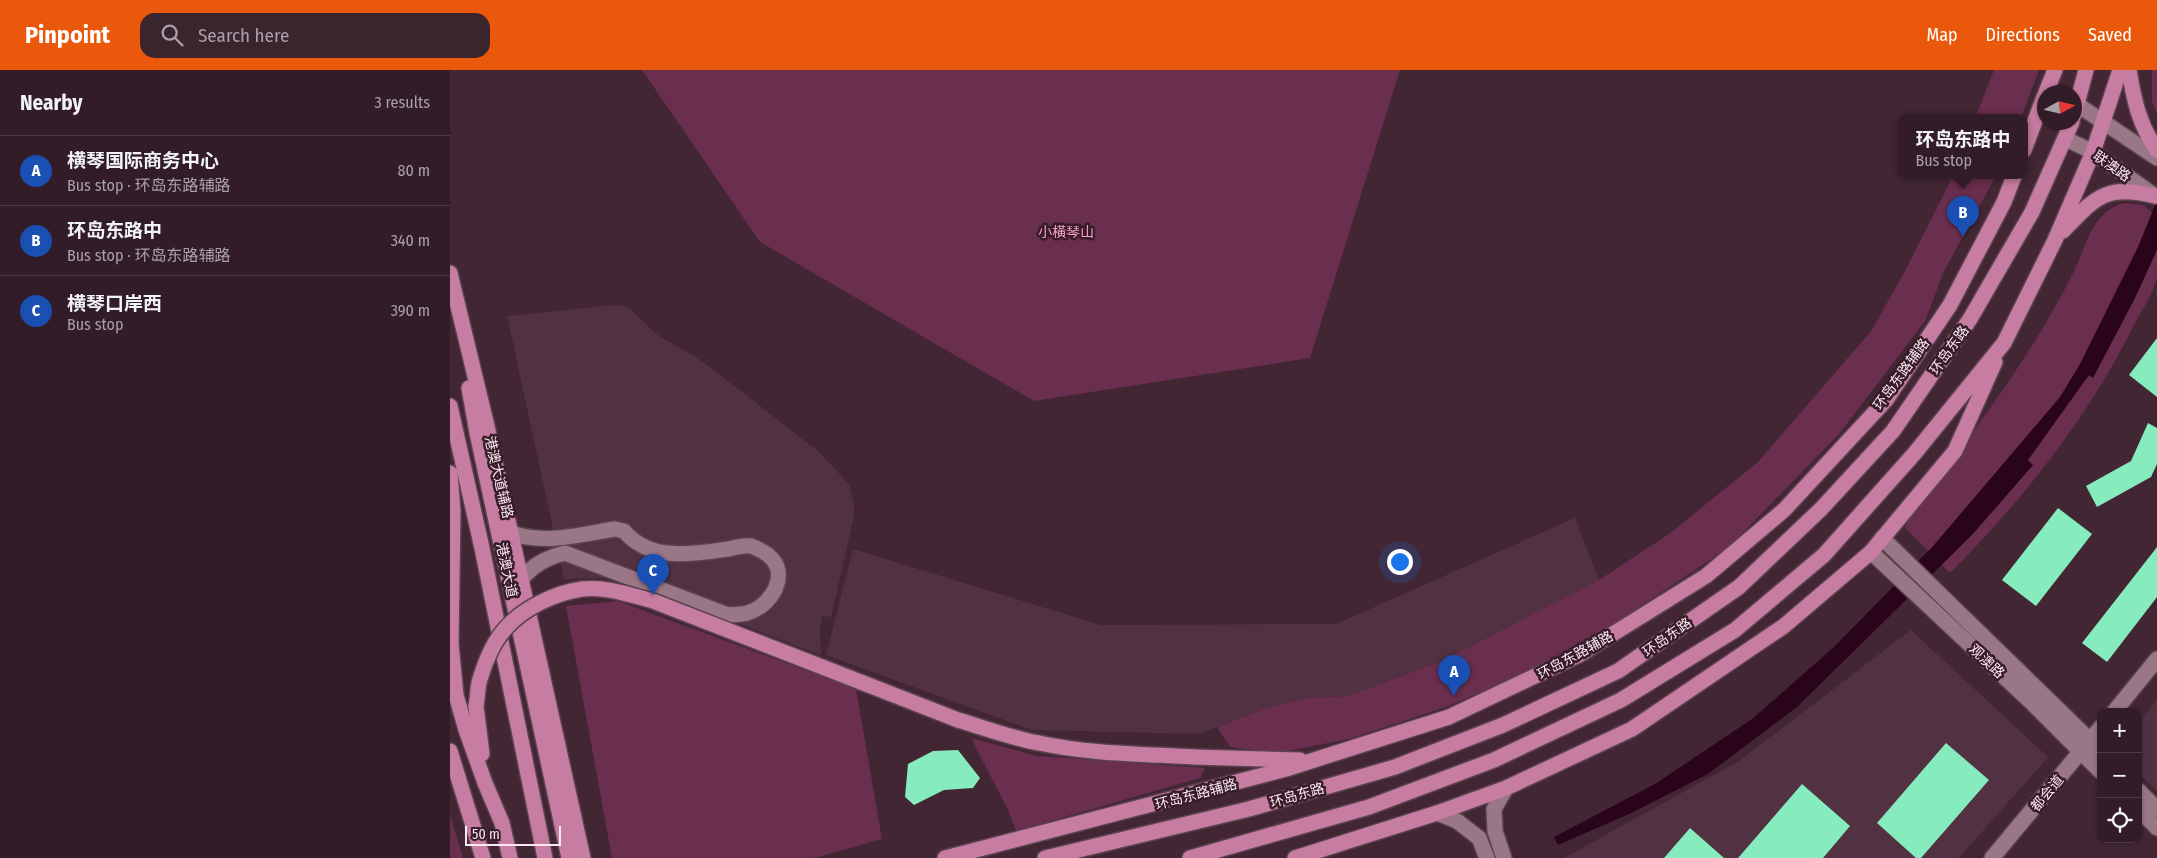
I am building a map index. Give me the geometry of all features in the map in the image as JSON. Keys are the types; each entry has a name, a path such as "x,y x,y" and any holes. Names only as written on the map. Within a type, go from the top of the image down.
{"main road":[{"path":"2049,85 2055,70"},
{"path":"2082,86 2086,70"},
{"name":"环岛东路","path":"1190,858 1369,807 1494,760 1621,700 1735,630 1824,555 1914,454 2004,342 2055,240 2093,152 2120,70"},
{"path":"2129,70 2138,117 2147,137 2157,150"},
{"path":"2028,139 2037,116"},
{"name":"环岛东路","path":"1045,858 1249,809 1394,767 1503,725 1618,671 1739,587 1821,509 1893,431 1975,311 2032,212 2069,130"},
{"name":"环岛东路辅路","path":"945,858 1148,807 1311,761 1449,717 1580,656 1706,576 1784,510 1886,400 1950,305 2004,202 2013,179"},
{"path":"2055,240 2098,198 2120,190 2156,197"},
{"name":"港澳大道辅路","path":"450,274 506,534 522,578 583,858"},
{"name":"港澳大道","path":"450,281 477,433 506,534 569,858"},
{"path":"1296,858 1438,813 1506,788 1632,729 1784,626 1871,552 1955,451 2004,342"},
{"name":"港澳大道","path":"450,406 482,548 545,858"},
{"path":"450,475 453,511 450,644 456,695 475,756 514,858"},
{"path":"510,858 480,744 476,706 480,678 490,654 505,629 538,604 557,595 582,589 606,590 653,601 958,720 1038,743 1123,754 1311,761"},
{"path":"450,751 483,858"}],"street":[{"path":"2082,112 2103,120 2157,158"},
{"name":"联澳路","path":"2066,139 2093,152 2156,197"},
{"path":"506,534 541,539 615,529 624,531 632,540 648,550 673,554 751,546 767,554 777,565 779,576 773,594 758,607 747,614 728,615 565,553 546,557 534,564 522,578"},
{"name":"观澳路","path":"1882,538 2091,748 2097,762"},
{"name":"观澳路","path":"1871,552 2030,701 2091,748"},
{"path":"2117,708 2157,659"},
{"name":"都会道","path":"1992,858 2091,748 2097,736"},
{"path":"1504,858 1495,831 1494,809 1506,788"},
{"path":"2142,794 2157,809"},
{"path":"1438,813 1458,821 1479,838 1487,858"},
{"path":"2142,813 2157,828"}],"shaded area":[{"path":"2157,200 2157,250 2135,298 2093,378 2089,375 2028,460 2033,465 1972,535 1797,707 1708,774 1629,814 1558,845 1554,837 1655,784 1752,719 1834,647 1934,545 2060,397 2080,364 2138,247"},
{"path":"613,305 623,306 631,310 659,336 694,356 719,374 819,452 849,484 854,505 854,517 831,617 822,616 820,629 821,655 628,581 602,578 564,579 507,316"},
{"path":"1575,518 1599,580 1439,662 1348,696 1309,698 1266,708 1198,734 1032,730 826,655 853,549 1101,625 1336,624"},
{"path":"1911,630 2048,757 1959,858 1564,858 1739,761"},
{"path":"2157,700 2157,791 2142,776 2142,718"}],"green space":[{"name":"小橫琴山","path":"642,70 1400,70 1310,358 1034,401 760,242"},
{"path":"1994,70 2039,70 2022,114 1977,114"},
{"path":"2152,70 2157,70 2157,113 2152,102"},
{"path":"1951,179 1994,179 1944,271 1925,321 1839,434 1728,548 1612,625 1519,676 1443,708 1349,739 1278,753 1230,747 1217,727 1266,708 1309,698 1348,696 1439,662 1599,580 1669,534 1758,462 1872,330 1907,267"},
{"path":"2124,203 2143,205 2157,217 2157,277 2150,295 2116,359 2075,425 2003,517 1950,573 1905,528 1907,521 2018,368 2057,303 2075,269 2092,229 2105,213 2113,207"},
{"path":"618,601 856,689 882,839 814,858 612,858 566,606"},
{"path":"971,738 1037,756 1205,768 1200,778 1016,831 1008,810"},
{"path":"450,815 463,858 450,858"}],"building":[{"path":"2157,338 2157,397 2129,375"},
{"path":"2148,423 2157,428 2157,464 2151,477 2097,507 2086,486 2131,461"},
{"path":"2058,508 2092,534 2036,606 2002,580"},
{"path":"2157,547 2157,597 2107,662 2082,643"},
{"path":"1946,743 1989,780 1921,858 1916,858 1877,823"},
{"path":"958,750 980,778 973,788 944,790 914,805 905,797 908,764 933,751"},
{"path":"1802,784 1850,826 1823,858 1738,858"},
{"path":"1690,828 1724,858 1664,858"}],"place":[{"name":"环岛东路中","path":"1963,237"},
{"name":"横琴口岸西","path":"653,595"},
{"name":"横琴国际商务中心","path":"1454,696"}]}
